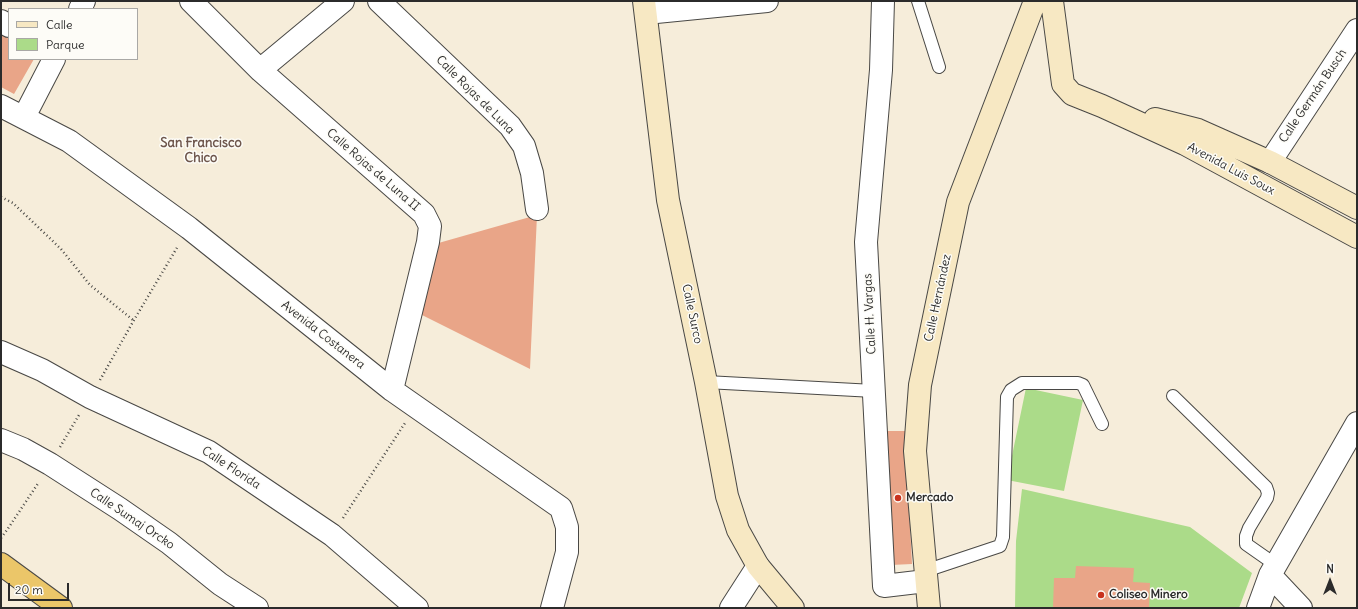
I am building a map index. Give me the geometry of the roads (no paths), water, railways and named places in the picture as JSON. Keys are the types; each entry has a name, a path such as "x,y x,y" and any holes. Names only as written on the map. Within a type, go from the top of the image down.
{"highway":[{"path":"1,564 61,608"}],"main road":[{"name":"Calle Hernández","path":"929,608 914,451 920,385 958,202 1035,1"},
{"name":"Avenida Luis Soux","path":"1052,1 1063,84 1072,94 1185,144 1357,237"},
{"name":"Calle Surco","path":"645,7 668,200 728,496 738,530 758,566 793,608"},
{"name":"Avenida Luis Soux","path":"1102,106 1198,130 1270,162 1357,208"}],"street":[{"name":"Calle Rojas de Luna II","path":"191,1 260,70 424,214 430,226 428,242 392,390"},
{"path":"260,70 343,1"},
{"name":"Calle Rojas de Luna","path":"379,1 510,126 524,146 532,173 537,209"},
{"path":"645,7 766,1"},
{"name":"Calle H. Vargas","path":"883,1 881,70 866,242 884,586 925,576"},
{"name":"Calle Germán Busch","path":"1270,162 1357,30"},
{"path":"24,117 53,60"},
{"name":"Avenida Costanera","path":"1,106 70,141 189,228 392,390 560,508 567,527 567,552 552,608"},
{"name":"Calle Florida","path":"1,352 42,370 90,397 209,452 332,535 417,608"},
{"path":"1258,608 1273,570 1357,422"},
{"name":"Calle Sumaj Orcko","path":"1,440 23,449 50,464 120,509 169,542 220,584 257,608"},
{"path":"731,608 758,566"},
{"path":"1273,570 1301,608"}],"lane":[{"path":"918,1 939,67"},
{"path":"706,382 874,391"},
{"path":"925,576 1000,546 1003,537 1007,397 1011,390 1022,383 1083,384 1102,424"},
{"path":"1173,396 1266,487 1268,493 1267,498 1249,528 1246,536 1246,544 1273,570"}],"place":[{"name":"Mercado","path":"898,498"},
{"name":"Coliseo Minero","path":"1101,595"}],"district":[{"name":"San Francisco Chico","path":"201,150"}]}
